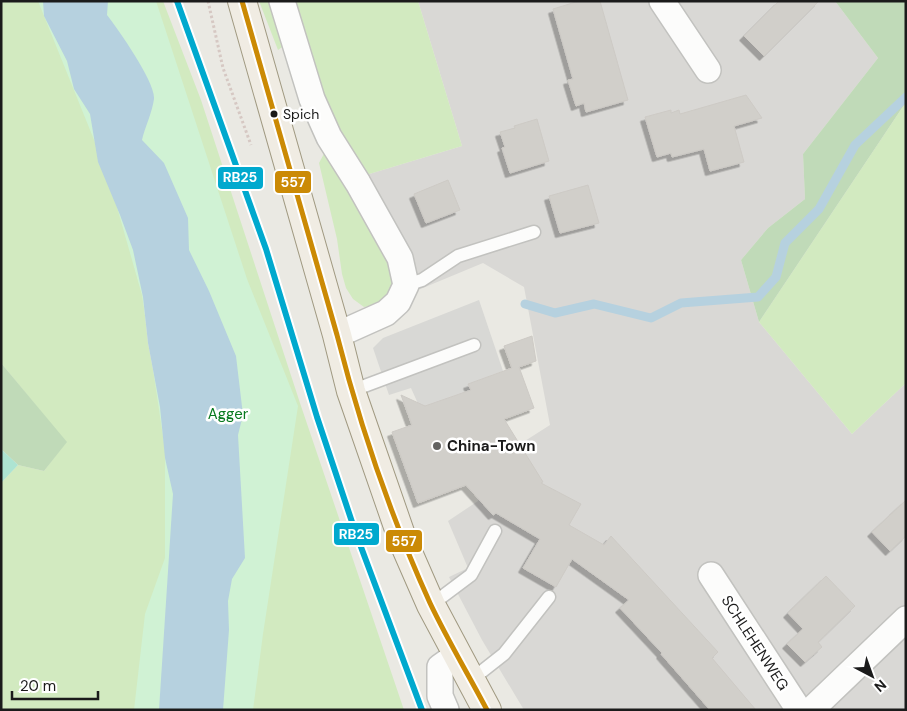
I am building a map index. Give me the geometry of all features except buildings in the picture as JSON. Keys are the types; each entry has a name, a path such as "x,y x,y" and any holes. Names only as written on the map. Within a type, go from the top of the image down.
{"main road":[{"path":"242,1 337,335 351,392 403,541 431,605 487,710"}],"street":[{"path":"282,1 312,99 328,137 358,183 400,258 406,284 398,302 386,313 337,335"},
{"path":"662,1 708,70"},
{"name":"SCHLEHENWEG","path":"710,575 799,710"},
{"path":"811,710 906,618"},
{"path":"446,710 440,696 440,668 457,655"}],"lane":[{"path":"406,284 422,280 458,256 534,232"},
{"path":"351,392 474,345"},
{"path":"431,605 471,576 495,531"},
{"path":"471,680 504,654 548,597"}],"shaded area":[{"path":"418,1 835,1 878,58 803,154 805,199 768,228 741,260 759,322 852,434 906,383 906,710 524,710 482,640 449,577 468,568 448,521 478,501 489,464 550,425 524,287 483,263 418,290 413,261 366,175 462,146"},
{"path":"479,300 503,371 468,384 471,390 420,408 411,388 389,395 373,348 383,338"}],"green space":[{"path":"1,1 43,1 90,114 143,297 148,343 173,494 159,710 1,710 1,483 18,465 44,471 66,442 1,363"},
{"name":"Agger","path":"38,1 156,1 247,279 298,406 253,710 134,710 145,614 165,558 165,450 142,295 107,172"},
{"name":"Agger","path":"108,1 163,1 201,100 300,403 404,710 223,710"},
{"path":"259,1 271,1 285,45 278,50"},
{"path":"293,1 418,1 462,146 366,175 333,120"},
{"path":"835,1 906,1 906,102 759,322 741,260 768,228 805,199 803,154 878,58"},
{"path":"906,102 906,383 852,434 759,322"},
{"path":"326,150 388,258 391,268 393,278 388,294 370,306 364,307 353,299 346,288 342,274 337,239 319,163"},
{"path":"1,363 67,442 44,471 18,465 1,449"},
{"path":"1,449 18,465 1,483"}],"water":[{"path":"43,1 108,1 107,15 143,69 153,91 153,104 142,140 164,163 188,218 189,250 209,291 236,356 243,415 238,435 245,558 232,579 228,601 229,630 223,710 159,710 173,494 165,458 160,407 148,343 143,297 133,250 98,162 90,114 74,89 67,61 44,16"}],"waterway":[{"path":"525,304 555,313 594,304 651,318 681,303 758,297 776,277 785,243 819,209 855,145 906,97"}],"transit line":[{"name":"RB25","path":"177,1 266,249 317,417 355,531 422,710"},
{"name":"557","path":"242,1 366,437 402,538 430,603 487,710"}],"place":[{"name":"Spich","path":"274,114"},
{"name":"China-Town","path":"437,446"}]}
